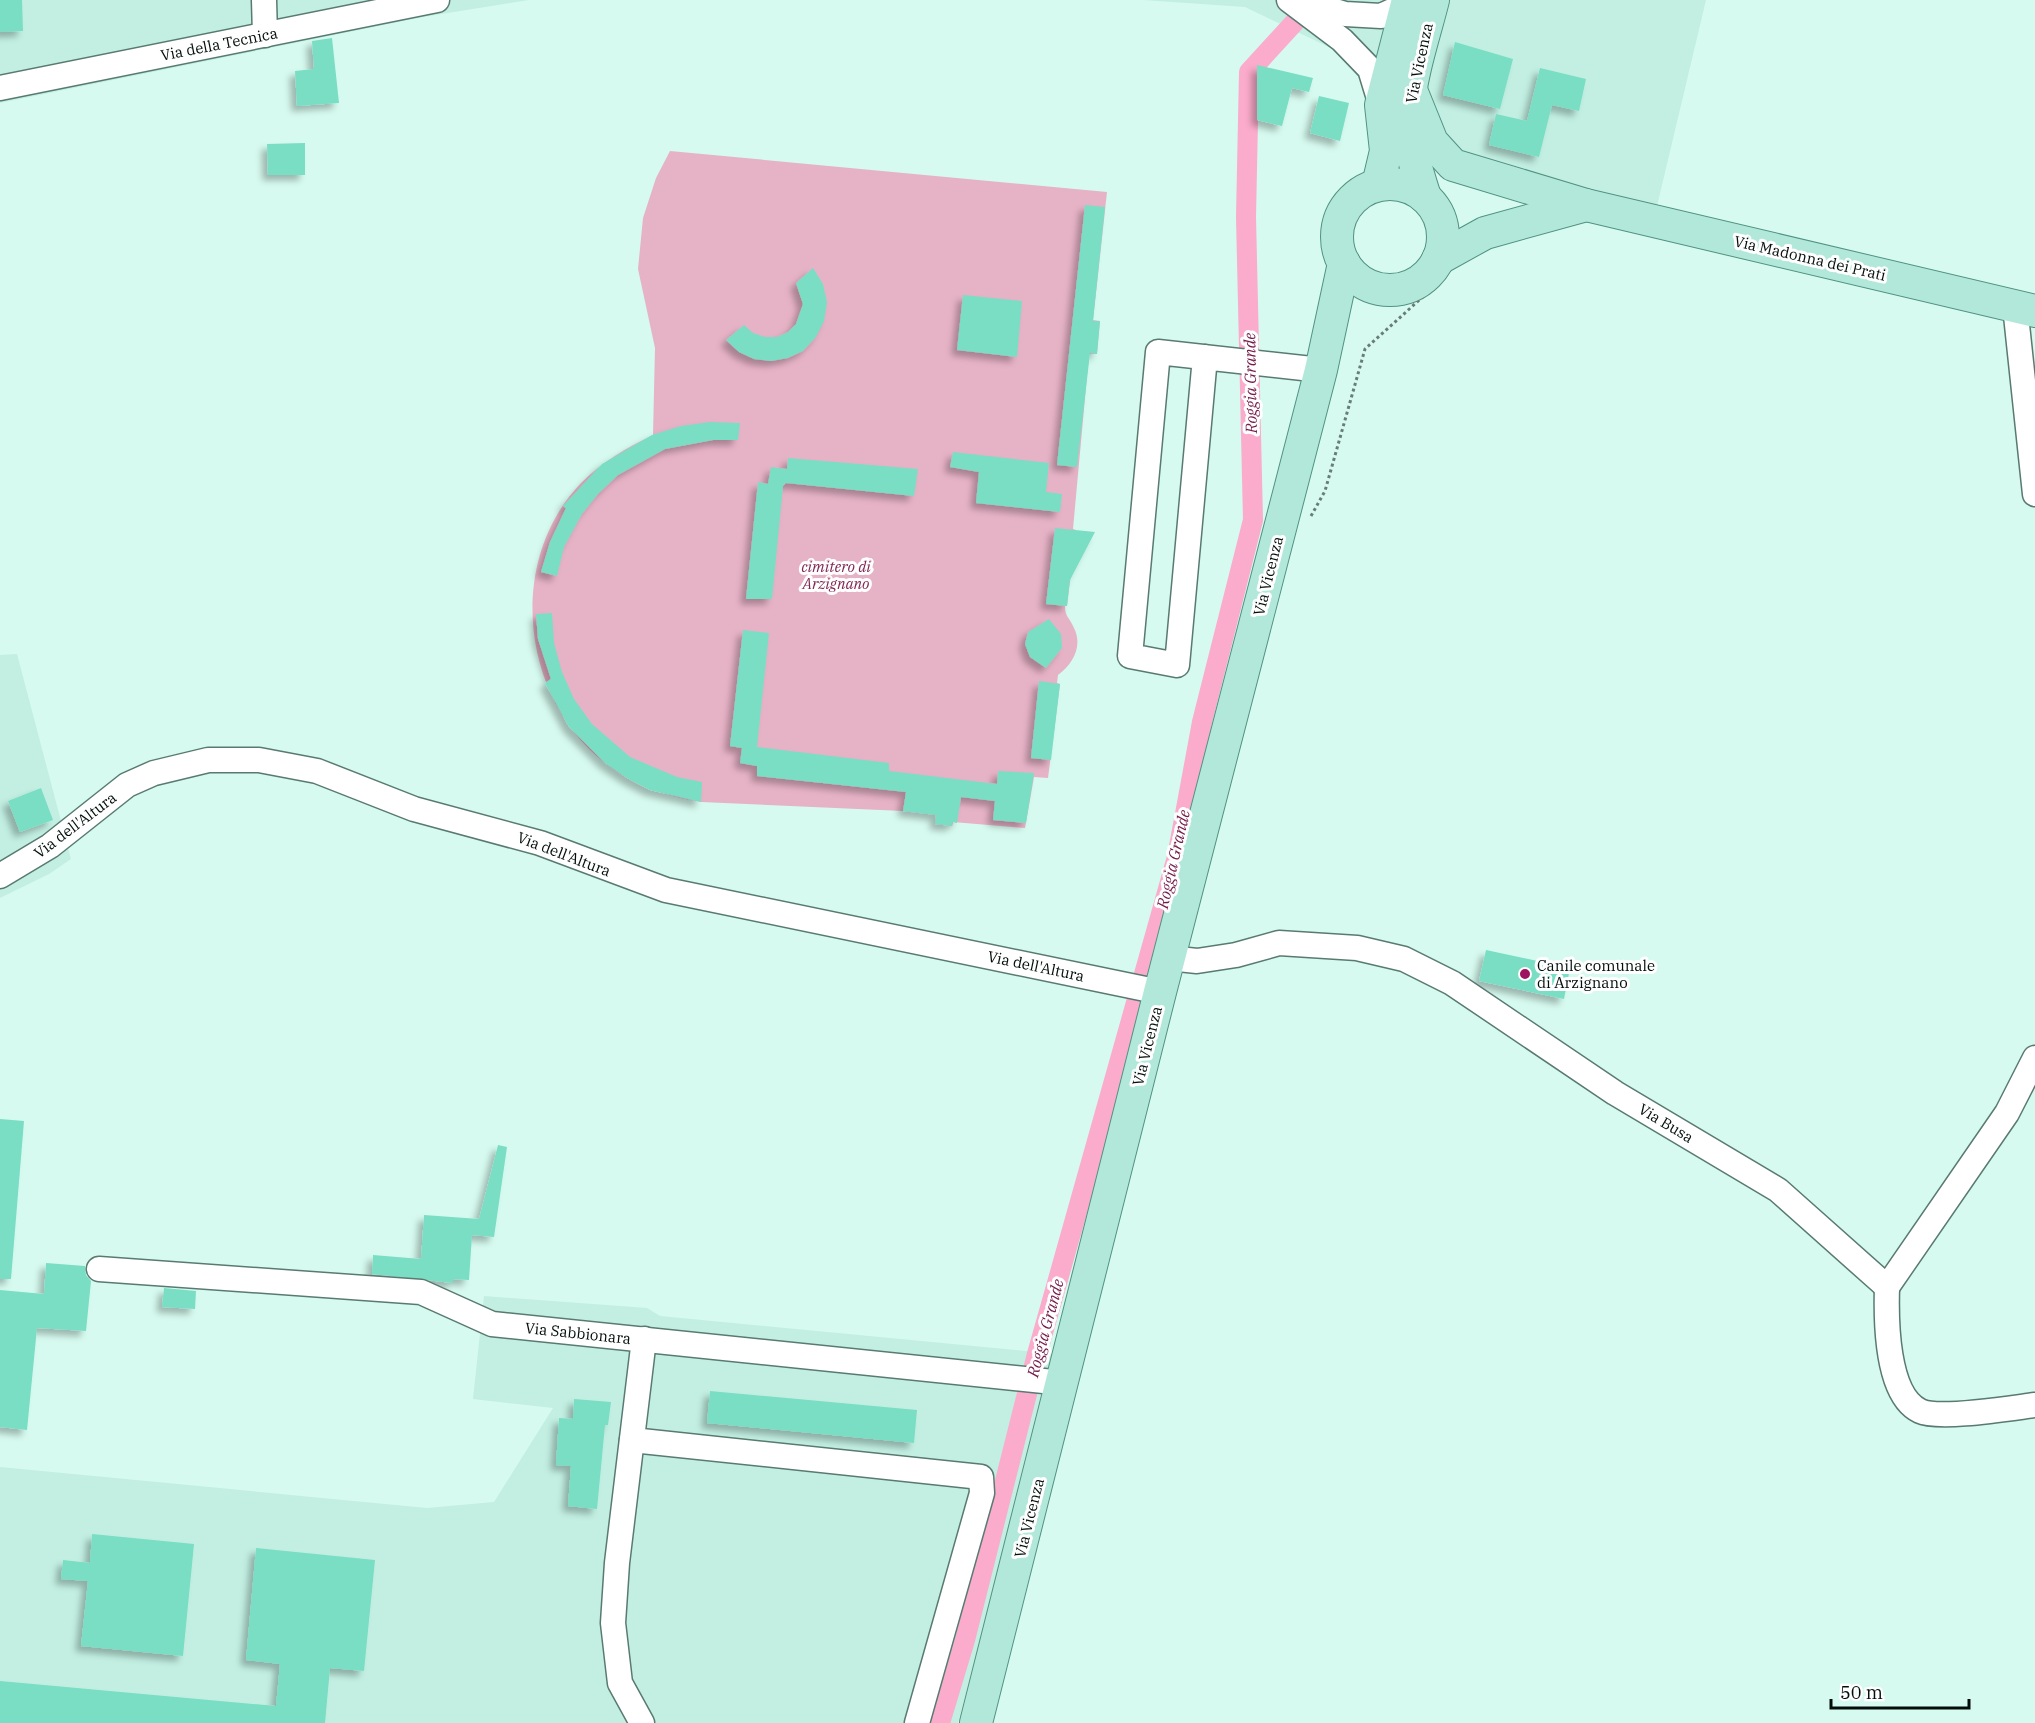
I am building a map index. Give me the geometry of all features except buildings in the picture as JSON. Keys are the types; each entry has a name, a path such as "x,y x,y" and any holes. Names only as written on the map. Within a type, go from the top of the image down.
{"main road":[{"name":"Via Vicenza","path":"976,1723 1160,992 1321,370 1344,263 1338,248 1337,231 1341,215 1350,201 1362,191 1378,185 1386,151 1381,105 1416,1"},
{"name":"Via Vicenza","path":"1321,370 1361,304 1386,289 1402,288 1416,282 1429,272 1439,270 1442,237 1410,139 1408,112 1416,1"},
{"name":"Via Madonna dei Prati","path":"1411,90 1431,142 1453,165 1586,205 2025,309"},
{"path":"1378,185 1394,184 1411,188 1431,206"},
{"name":"Via Madonna dei Prati","path":"1431,206 1466,219 1586,205"},
{"name":"Via Madonna dei Prati","path":"1439,270 1485,233 1586,205"},
{"path":"1344,263 1362,281 1386,289"}],"street":[{"path":"264,0 265,35"},
{"name":"Via della Tecnica","path":"0,88 437,0"},
{"path":"1289,0 1342,40 1370,69 1381,105"},
{"path":"1298,0 1345,14 1381,16 1416,1"},
{"path":"2025,309 2035,494"},
{"path":"1205,357 1177,665 1130,656 1158,352 1205,357 1321,370"},
{"name":"Via dell'Altura","path":"0,876 50,846 127,785 154,773 208,760 259,760 317,771 414,809 540,843 666,891 1160,992"},
{"name":"Via Busa","path":"1169,958 1197,961 1236,956 1280,943 1357,948 1404,960 1452,983 1615,1093 1778,1190 1887,1287"},
{"path":"2034,1064 2007,1113 1887,1287 1886,1317 1896,1380 1907,1402 1921,1412 1938,1414 2035,1406"},
{"name":"Via Sabbionara","path":"99,1269 421,1292 492,1324 1062,1383"},
{"path":"642,1723 620,1683 613,1623 617,1563 644,1340"},
{"path":"632,1440 981,1477 981,1493 917,1723"}],"path":[{"path":"1307,522 1324,491 1365,349 1439,270"}],"shaded area":[{"path":"0,0 529,0 423,17 0,103"},
{"path":"1143,0 1706,0 1657,206 1573,185 1455,151 1369,89 1335,50 1245,7"},
{"path":"17,654 71,859 49,874 0,898 0,655"},
{"path":"484,1296 647,1308 660,1316 1057,1354 958,1723 0,1723 0,1467 427,1508 494,1502 553,1408 473,1399"}],"green space":[{"name":"cimitero di Arzignano","path":"670,151 1107,192 1093,320 1100,321 1097,354 1089,354 1073,529 1076,530 1067,606 1065,606 1077,635 1077,648 1068,666 1058,675 1057,683 1060,684 1048,778 1034,777 1025,828 953,822 952,826 935,824 936,815 903,811 701,802 675,796 627,778 605,763 577,736 555,703 541,666 533,628 533,589 541,551 557,515 581,483 615,456 653,435 655,348 638,269 643,218 656,178"}],"waterway":[{"name":"Roggia Grande","path":"940,1723 965,1640 1037,1354 1177,857 1202,722 1253,520 1246,217 1249,72 1314,1"}],"place":[{"name":"Canile comunale di Arzignano","path":"1525,974"}]}
